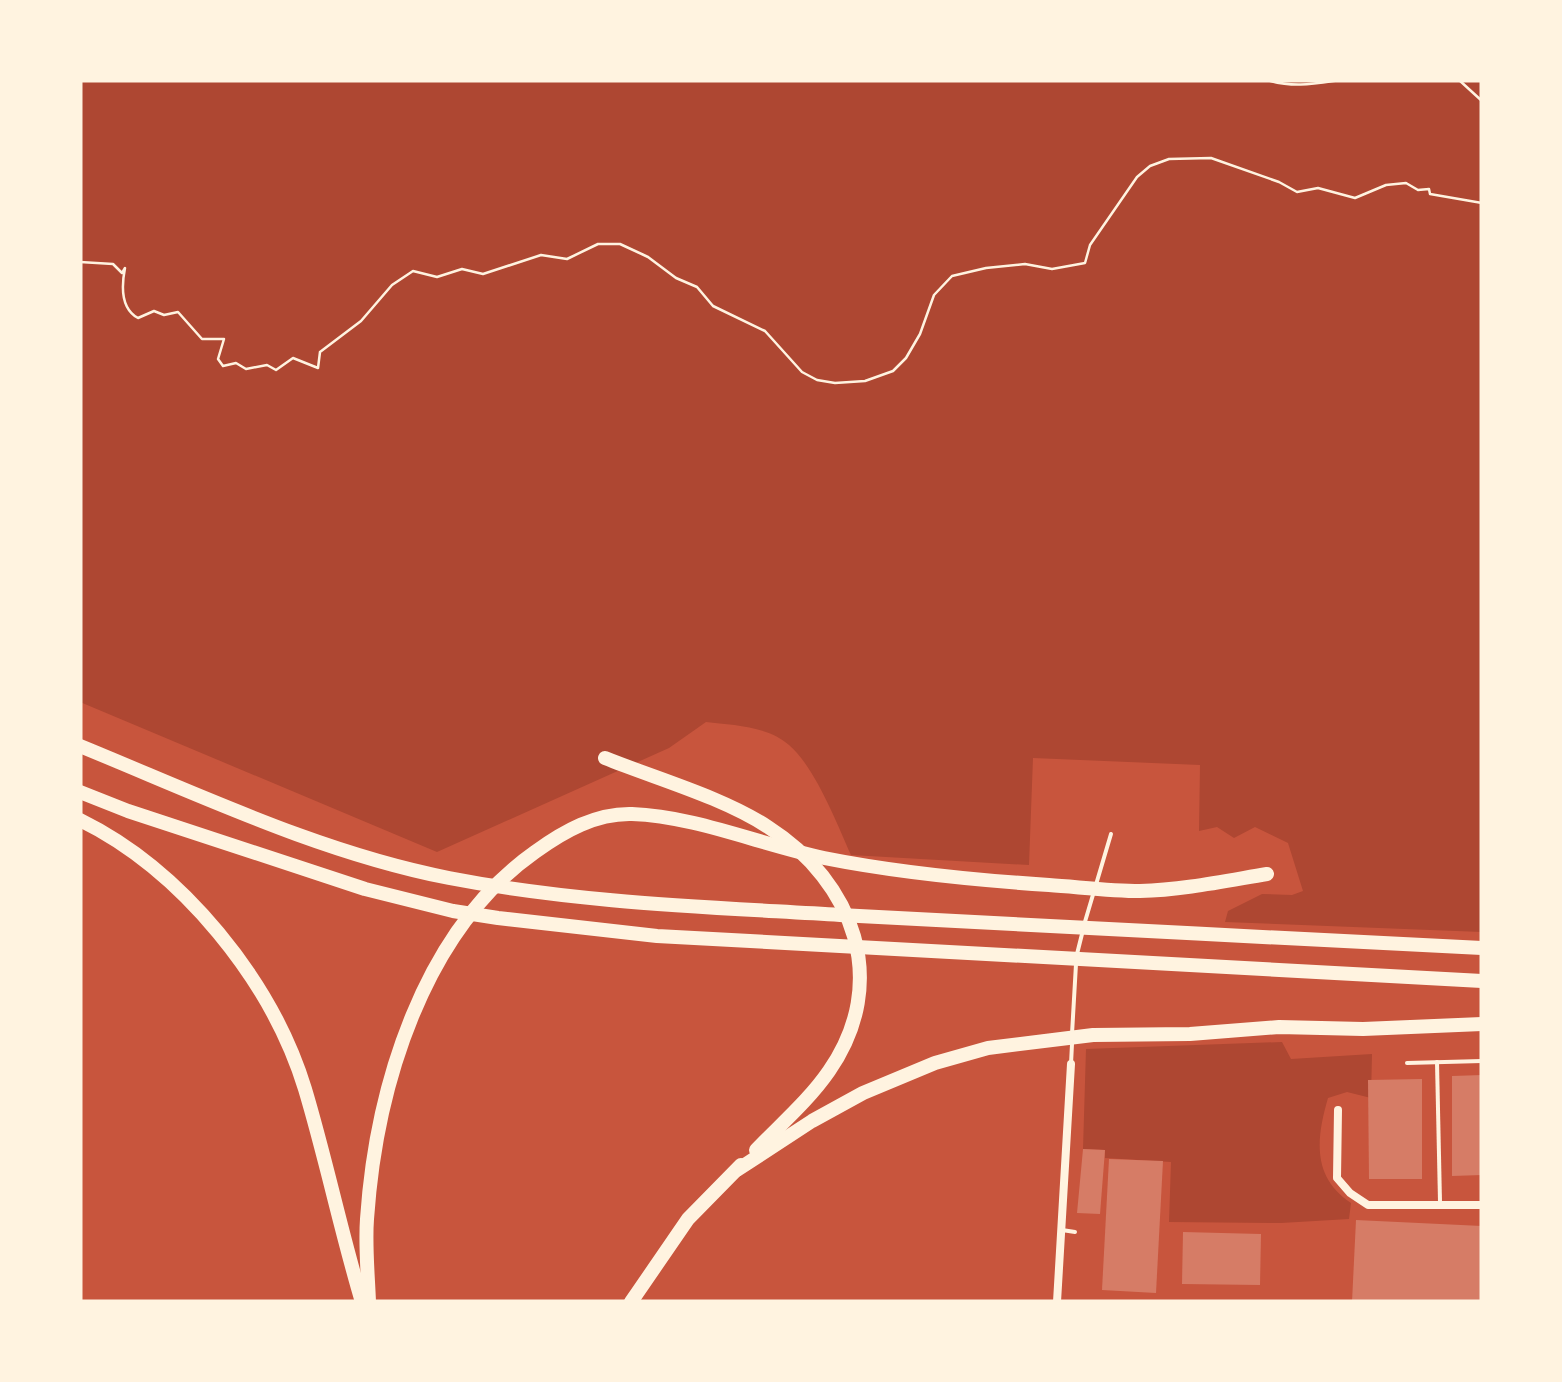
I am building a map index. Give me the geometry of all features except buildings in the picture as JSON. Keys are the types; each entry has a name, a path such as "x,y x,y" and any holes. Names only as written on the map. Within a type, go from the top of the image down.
{"highway":[{"path":"80,746 320,842 449,878 584,898 1173,934 1482,948"},
{"path":"605,758 765,825 791,844 852,921 861,977 858,1007 847,1040 813,1092 688,1219 631,1302"},
{"path":"80,792 365,889 453,911 591,930 712,940 1482,981"},
{"path":"366,1302 367,1223 379,1133 392,1080 428,978 481,902 519,863 556,837 595,819 630,814 884,870 976,880 1139,890 1267,874"},
{"path":"80,820 97,828 169,881 204,916 260,993 304,1086 366,1302"},
{"path":"737,1170 863,1093 959,1056 1021,1042 1279,1027 1364,1029 1482,1024"}],"street":[{"path":"1058,1302 1071,1064"},
{"path":"1338,1110 1336,1168 1342,1185 1368,1205 1482,1204"}],"lane":[{"path":"1071,1064 1078,949 1111,834"},
{"path":"1408,1063 1482,1061"},
{"path":"1437,1062 1440,1204"},
{"path":"1062,1230 1075,1232"}],"path":[{"path":"1268,80 1299,86 1340,80"},
{"path":"1458,80 1482,102"},
{"path":"80,262 109,263 122,273 125,268 121,282 126,308 134,316 154,311 164,315 178,312 202,339 224,339 218,359 223,366 236,363 246,369 267,364 276,370 294,358 318,368 320,352 361,321 392,285 414,272 437,277 462,269 482,274 541,255 567,260 598,244 620,244 697,288 713,306 772,336 802,372 835,383 865,381 894,371 920,334 934,295 952,276 1025,264 1052,269 1086,263 1090,245 1137,177 1150,166 1170,159 1211,158 1296,192 1318,188 1356,198 1386,185 1406,183 1418,190 1429,189 1430,194 1482,203"}],"shaded area":[{"path":"80,80 1482,80 1482,932 1225,922 1228,911 1262,894 1292,895 1303,891 1288,843 1255,827 1234,838 1217,827 1199,831 1200,765 1033,758 1029,865 851,855 816,781 789,745 760,730 706,722 669,748 437,852 80,702"},
{"path":"1282,1042 1291,1059 1372,1054 1371,1098 1347,1092 1328,1098 1321,1128 1323,1169 1338,1193 1351,1203 1349,1219 1169,1222 1171,1162 1105,1158 1105,1150 1083,1149 1086,1049"}]}
